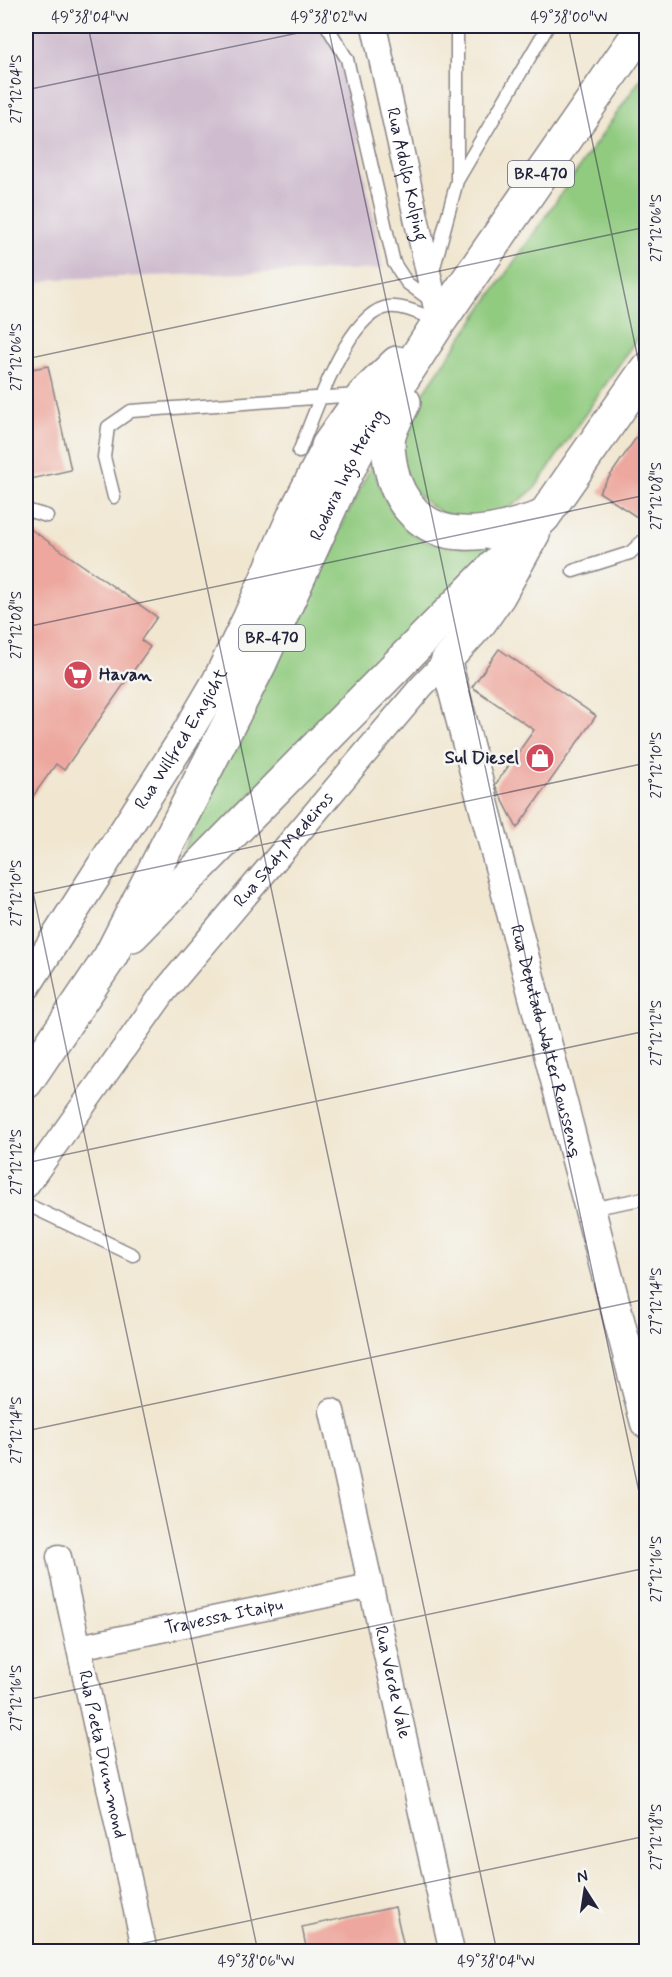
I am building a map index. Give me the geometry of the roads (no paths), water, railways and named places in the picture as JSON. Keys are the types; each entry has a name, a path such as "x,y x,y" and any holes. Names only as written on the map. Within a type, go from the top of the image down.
{"highway":[{"name":"Rodovia Ingo Hering","path":"26,1082 110,957 260,663 338,490 434,303 644,26"},
{"path":"314,449 364,395 434,303"},
{"path":"434,303 389,436 389,458 398,491 407,507 420,519 439,529 462,534 501,530 544,516"},
{"name":"Rodovia Ingo Hering","path":"110,957 544,516 646,370"}],"street":[{"name":"Rua Adolfo Kolping","path":"374,26 434,303"},
{"name":"Rua Wilfred Engicht","path":"26,985 178,748 218,680 294,512 314,449"},
{"name":"Rua Sady Medeiros","path":"26,1186 164,992 421,687 481,623 500,596 544,516"},
{"name":"Rua Deputado Walter Roussenq","path":"446,661 646,1423"},
{"name":"Rua Verde Vale","path":"332,1411 452,1952"},
{"name":"Rua Poeta Drummond","path":"59,1557 145,1952"},
{"name":"Travessa Itaipu","path":"79,1647 370,1586"}],"lane":[{"path":"327,26 347,59 394,264 407,284 434,303"},
{"path":"434,303 457,181 457,26"},
{"path":"457,181 548,26"},
{"path":"314,449 321,398 345,344 362,321 384,308 411,309 434,303"},
{"path":"114,497 104,457 108,427 131,411 364,395"},
{"path":"26,510 47,516"},
{"path":"573,571 630,553 646,538"},
{"path":"590,1209 646,1198"},
{"path":"26,1204 133,1255"}],"place":[{"name":"Havan","path":"78,675"},
{"name":"Sul Diesel","path":"540,758"}]}
